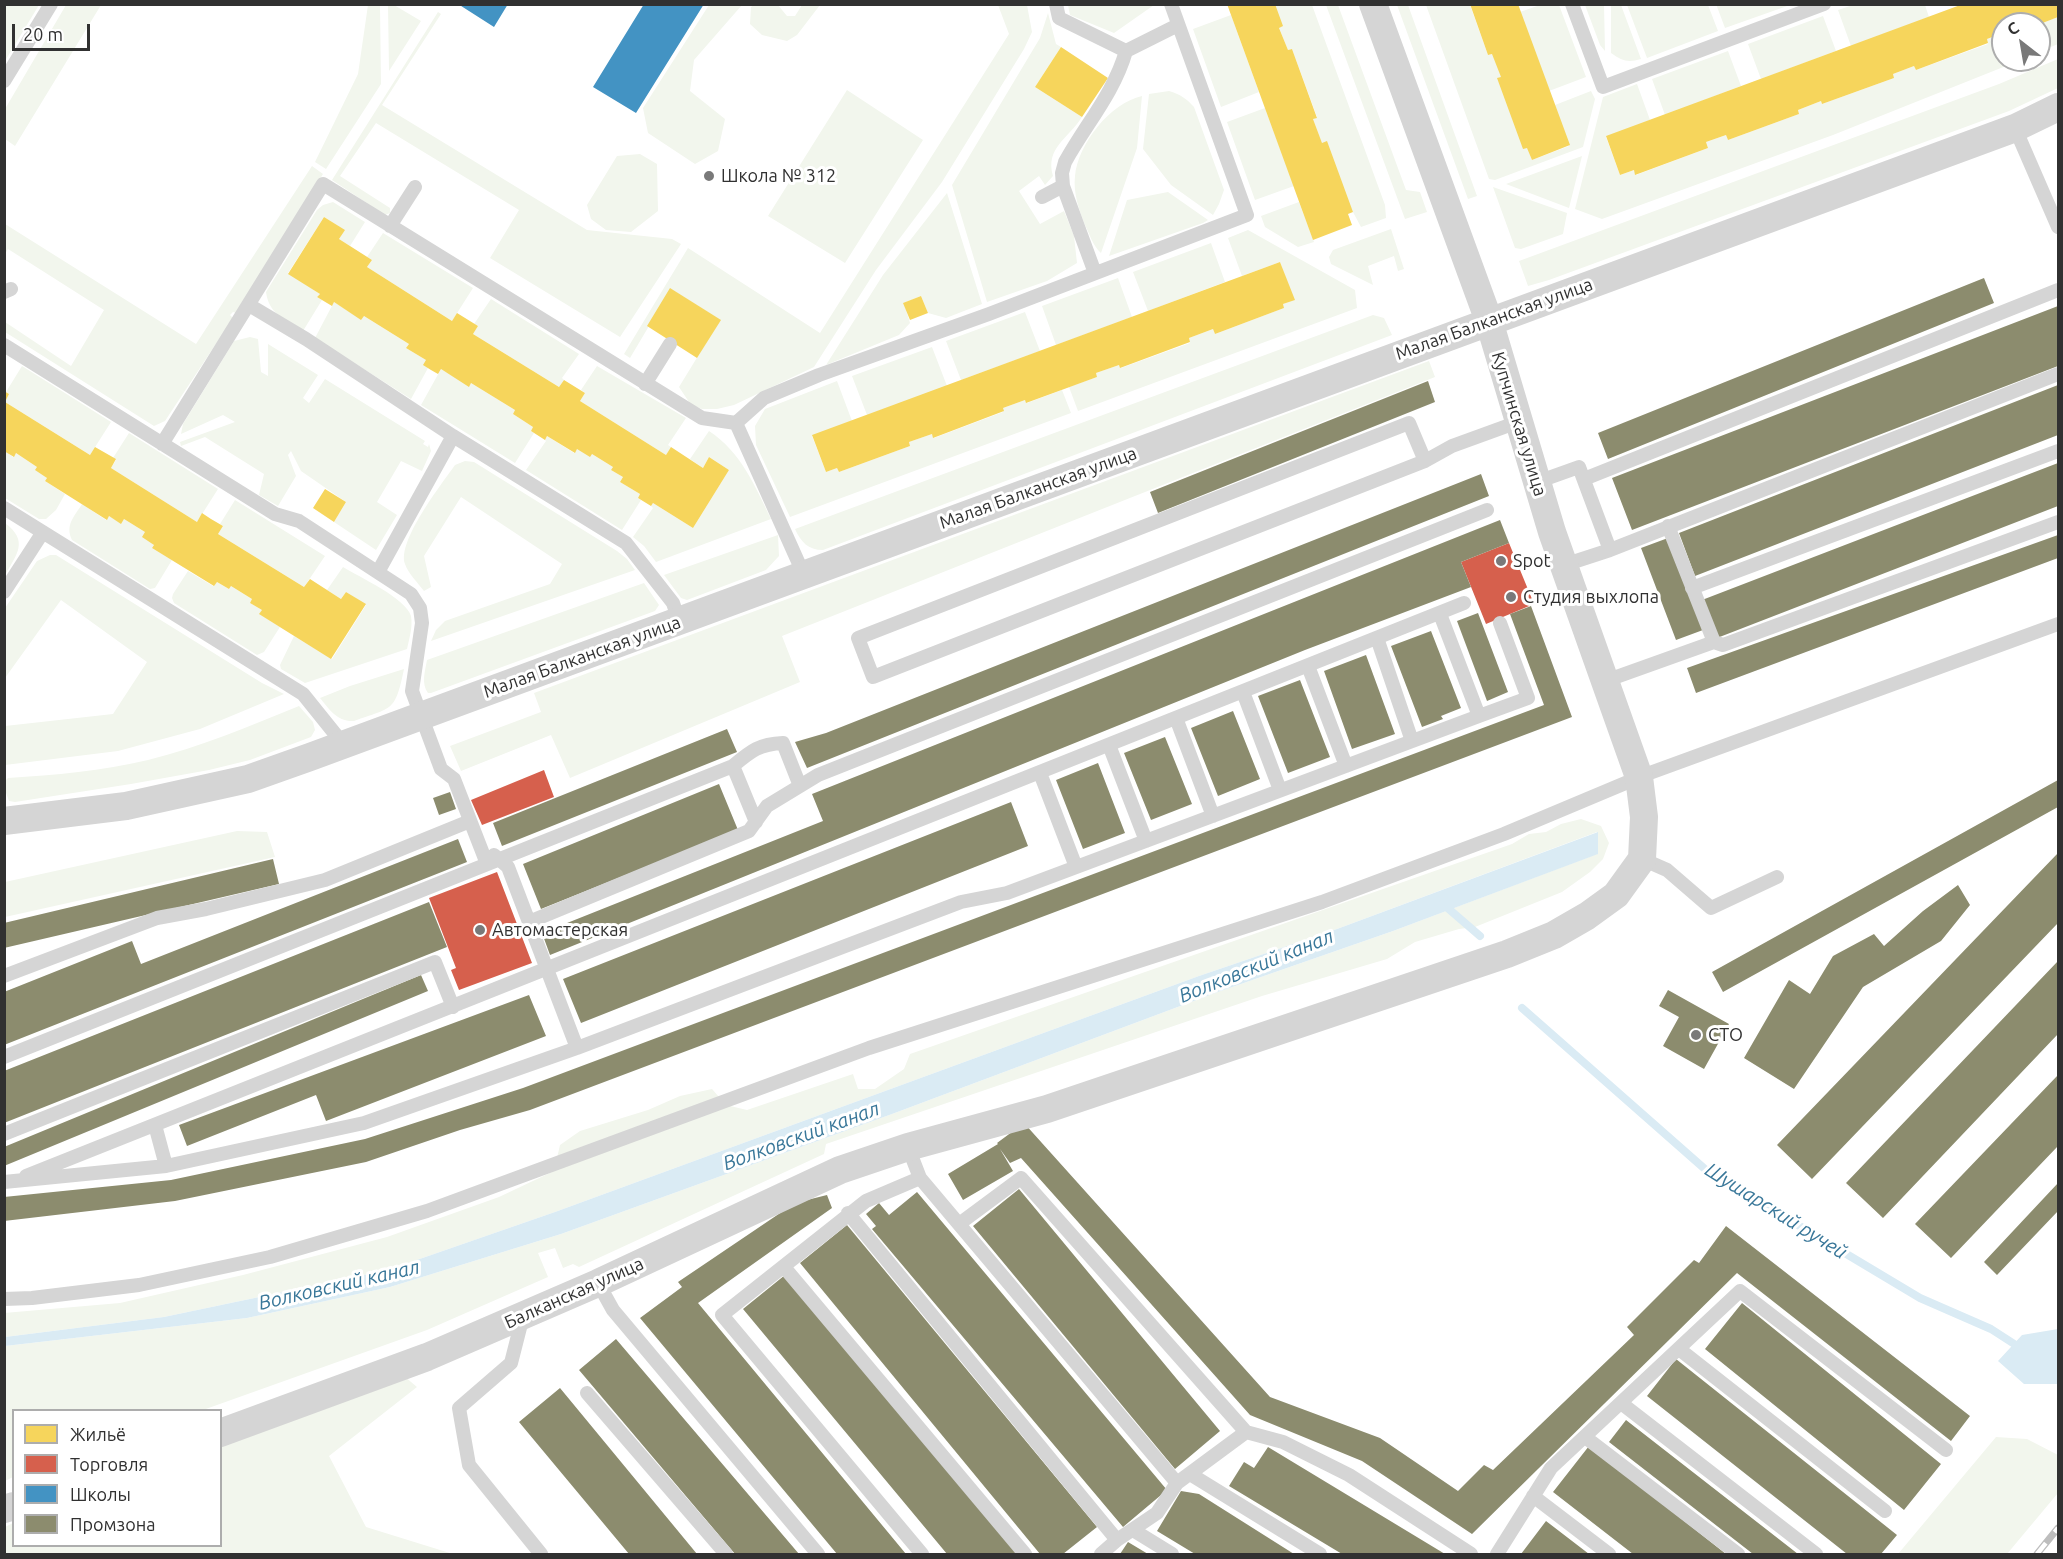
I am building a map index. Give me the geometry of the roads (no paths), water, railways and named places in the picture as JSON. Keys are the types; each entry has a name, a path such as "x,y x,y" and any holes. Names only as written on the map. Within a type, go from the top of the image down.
{"street":[{"name":"Купчинская улица","path":"1373,4 1489,321 1518,422 1564,565 1605,681 1643,776 1642,859"},
{"name":"Малая Балканская улица","path":"4,821 126,806 248,779 2015,128 2058,107"},
{"name":"Балканская улица","path":"222,1432 427,1358 598,1283 840,1170 916,1145 1047,1109 1507,954 1554,935 1587,916 1616,895 1642,859"}],"lane":[{"path":"4,81 51,4"},
{"path":"1056,4 1059,18 1126,51"},
{"path":"736,423 764,398 819,375 1247,215 1171,4"},
{"path":"1572,4 1603,87 1824,4"},
{"path":"1095,273 1063,186 1062,173 1065,162 1112,87 1126,51 1178,25"},
{"path":"2015,128 2058,227"},
{"path":"162,444 323,184 390,226 472,272 645,384 702,418 736,423"},
{"path":"1042,197 1063,186"},
{"path":"390,226 415,187"},
{"path":"1584,479 2058,290"},
{"path":"249,305 306,339 453,436 626,543 673,603 679,621"},
{"path":"645,384 670,344"},
{"path":"4,345 275,514 299,521 411,594 420,608 422,623 412,691 421,717 441,769 454,778 477,840 493,862 508,867 577,1048"},
{"path":"1564,565 1610,550 2058,374"},
{"path":"1425,461 1409,423 858,638 873,677 1425,461 1452,446 1518,422"},
{"path":"736,423 804,575"},
{"path":"378,572 453,436"},
{"path":"1692,588 2058,451"},
{"path":"1537,482 1580,467 1610,550"},
{"path":"4,508 303,694 344,745"},
{"path":"529,922 749,831 768,806 818,775 1487,510"},
{"path":"1605,681 1714,642 1723,645 2058,522"},
{"path":"1668,526 1714,642"},
{"path":"4,592 43,532"},
{"path":"7,1182 1464,603"},
{"path":"1440,614 1479,716"},
{"path":"7,1182 166,1166 364,1123 577,1048 961,902 1007,893 1213,816 1528,698 1500,623"},
{"path":"4,1299 32,1298 128,1286 172,1278 270,1257 427,1211 869,1048 1322,902 1504,834 1643,776 2058,624"},
{"path":"1377,638 1412,741"},
{"path":"1308,666 1346,766"},
{"path":"1243,692 1280,790"},
{"path":"1176,718 1213,816"},
{"path":"4,1057 733,766 767,743 783,743 801,786"},
{"path":"1109,745 1146,841"},
{"path":"733,766 756,822"},
{"path":"1040,773 1076,867"},
{"path":"4,976 157,918 206,909 325,880 470,821"},
{"path":"1642,859 1667,870 1711,908 1777,877"},
{"path":"4,1134 435,962 453,1006"},
{"path":"155,1125 166,1166"},
{"path":"916,1145 920,1178 1177,1483"},
{"path":"920,1178 866,1201 722,1315 922,1554"},
{"path":"959,1224 1021,1178 1246,1432 1283,1442 1349,1476 1471,1554"},
{"path":"849,1213 1117,1540"},
{"path":"784,1267 1025,1554"},
{"path":"598,1283 613,1310 818,1554"},
{"path":"1497,1554 1551,1468 1740,1291 1946,1450"},
{"path":"523,1316 511,1363 459,1408 469,1465 541,1554"},
{"path":"1679,1349 1885,1511"},
{"path":"586,1393 726,1554"},
{"path":"1621,1403 1816,1554"},
{"path":"1101,1554 1117,1540 1157,1513 1177,1483 1246,1432"},
{"path":"1585,1437 1738,1554"},
{"path":"1190,1474 1320,1554"},
{"path":"1533,1497 1608,1554"},
{"path":"1133,1530 1172,1554"}],"water":[{"name":"Волковский канал","path":"1598,832 1598,854 561,1234 390,1287 247,1318 5,1346 5,1337 164,1317 388,1270 555,1212 1199,976 1337,929"},
{"path":"2058,1329 2058,1384 2024,1384 1998,1361 2022,1335"}],"waterway":[{"name":"Шушарский ручей","path":"1443,904 1480,936"},
{"name":"Шушарский ручей","path":"1522,1008 1706,1170 1920,1298 1991,1329 2022,1349"}],"railway":[{"path":"2037,1554 2058,1528"}],"place":[{"name":"Школа № 312","path":"709,176"},
{"name":"Spot","path":"1501,561"},
{"name":"Студия выхлопа","path":"1511,597"},
{"name":"Автомастерская","path":"480,930"},
{"name":"СТО","path":"1696,1035"}]}
